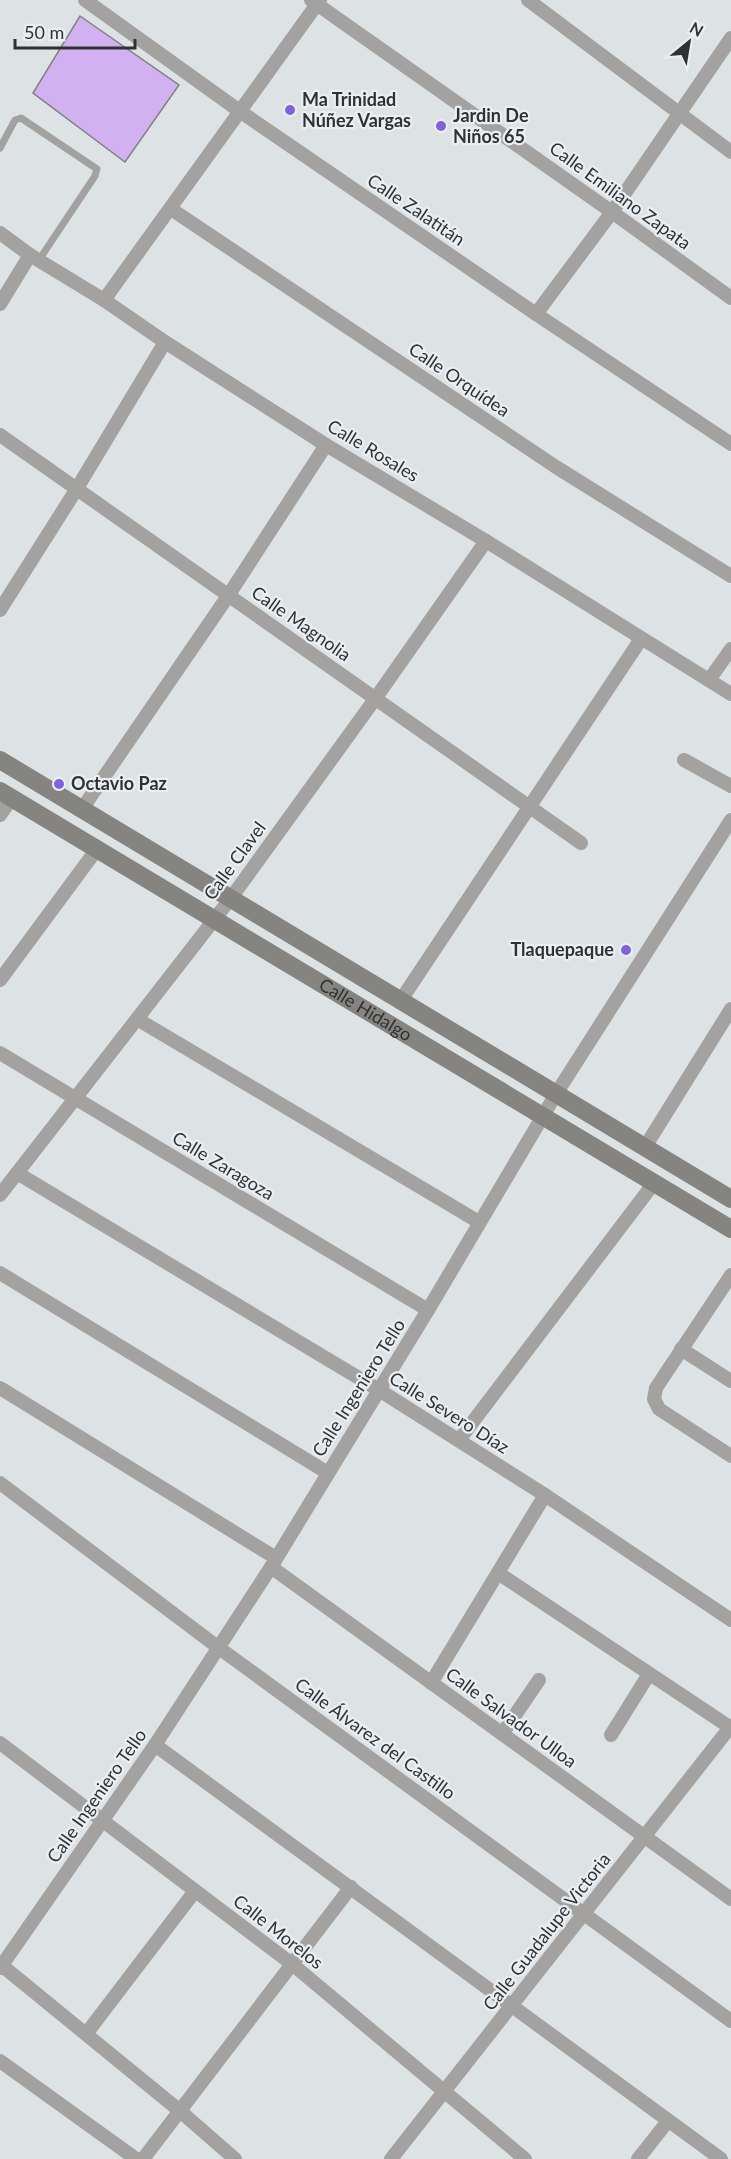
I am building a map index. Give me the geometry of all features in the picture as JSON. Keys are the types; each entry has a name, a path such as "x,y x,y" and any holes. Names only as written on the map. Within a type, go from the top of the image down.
{"street":[{"name":"Calle Zalatitán","path":"85,0 241,112 731,444"},
{"path":"528,0 731,152"},
{"path":"104,300 241,112 316,2"},
{"name":"Calle Emiliano Zapata","path":"316,2 731,298"},
{"path":"536,314 612,212 731,38"},
{"name":"Calle Orquídea","path":"171,209 556,467 731,576"},
{"name":"Calle Rosales","path":"0,233 326,445 486,540 731,694"},
{"path":"0,304 35,257"},
{"path":"0,610 76,490 165,342"},
{"name":"Calle Magnolia","path":"0,435 581,843"},
{"path":"82,809 228,596 326,445"},
{"name":"Calle Clavel","path":"0,1195 231,898 375,699 486,540"},
{"path":"401,1000 641,639"},
{"path":"709,680 731,649"},
{"name":"Calle Hidalgo","path":"0,760 731,1199"},
{"path":"684,760 731,786"},
{"path":"0,815 6,794"},
{"name":"Calle Hidalgo","path":"6,794 731,1229"},
{"name":"Calle Ingeniero Tello","path":"1,1966 155,1745 219,1648 428,1310 556,1094 731,820"},
{"path":"0,980 97,849"},
{"path":"645,1147 731,1009"},
{"path":"137,1019 479,1222"},
{"name":"Calle Zaragoza","path":"0,1053 428,1310"},
{"name":"Calle Severo Díaz","path":"17,1173 459,1440 731,1620"},
{"path":"459,1440 654,1183"},
{"path":"0,1273 328,1473"},
{"path":"731,1275 656,1388 654,1399 659,1409 731,1456"},
{"path":"681,1349 731,1381"},
{"name":"Calle Salvador Ulloa","path":"0,1388 273,1562 431,1683 731,1899"},
{"name":"Calle Álvarez del Castillo","path":"0,1483 219,1648 731,2021"},
{"path":"431,1683 545,1495"},
{"path":"498,1573 731,1727"},
{"path":"611,1735 649,1674"},
{"path":"502,1734 539,1680"},
{"name":"Calle Guadalupe Victoria","path":"391,2159 731,1727"},
{"name":"Calle Morelos","path":"0,1743 292,1964 525,2159"},
{"path":"155,1745 722,2159"},
{"path":"143,2159 351,1887"},
{"path":"86,2034 195,1891"},
{"path":"1,1966 180,2110 235,2159"},
{"path":"0,2061 136,2159"},
{"path":"638,2159 668,2121"}],"lane":[{"path":"0,148 15,120 21,118 97,169 95,176 35,257"}],"building":[{"path":"80,16 179,85 125,162 33,93"}],"place":[{"name":"Ma Trinidad Núñez Vargas","path":"290,110"},
{"name":"Jardin De Niños 65","path":"441,126"},
{"name":"Octavio Paz","path":"59,784"},
{"name":"Tlaquepaque","path":"626,950"}]}
